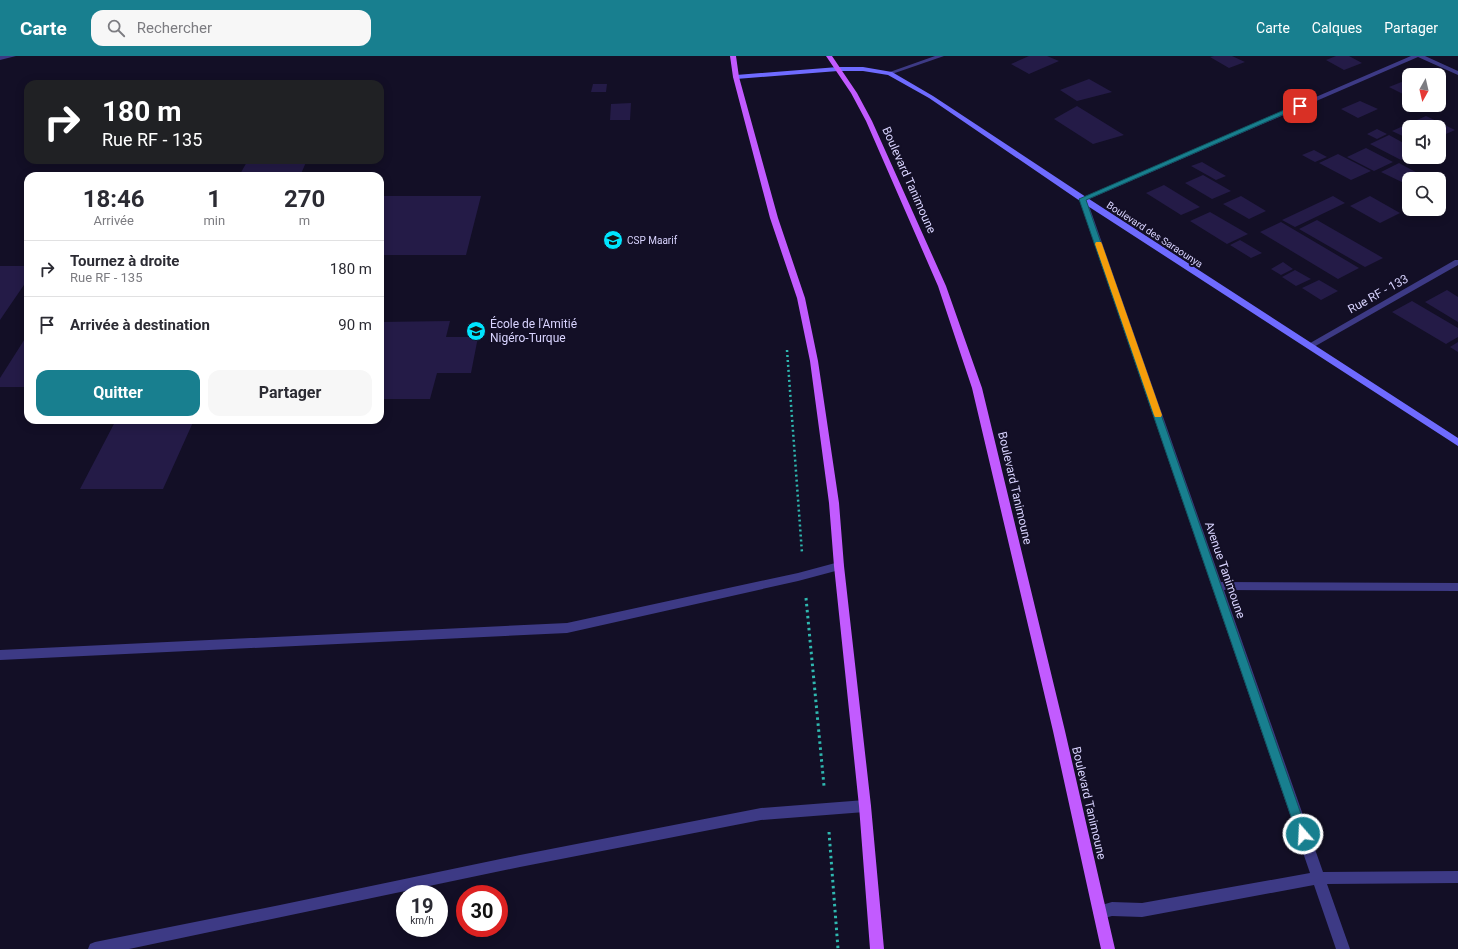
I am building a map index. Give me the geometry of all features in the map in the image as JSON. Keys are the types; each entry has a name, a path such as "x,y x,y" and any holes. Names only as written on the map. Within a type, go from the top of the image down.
{"main road":[{"path":"733,56 736,77 774,218 801,298 814,361 834,503 839,566 865,806 877,949"},
{"name":"Boulevard Tanimoune","path":"829,56 854,93 869,121 939,279 977,388 1058,723 1108,949"},
{"name":"Boulevard des Saraounya","path":"736,77 838,69 863,69 890,73 931,97 1083,199 1458,443"}],"street":[{"path":"0,58 13,56"},
{"path":"890,73 941,56"},
{"path":"1083,199 1416,56"},
{"path":"1420,56 1458,73"},
{"name":"Avenue Tanimoune","path":"1083,199 1343,949"},
{"name":"Rue RF - 133","path":"1309,346 1458,262"},
{"path":"1,656 567,628 804,576 839,566"},
{"path":"1217,586 1458,587"},
{"path":"95,949 288,911 520,861 761,814 865,806"},
{"path":"1100,912 1112,909 1142,910 1318,878 1458,877"}],"path":[{"path":"787,347 804,576 838,949"}],"building":[{"path":"1029,56 1047,56 1059,61 1029,74 1011,64"},
{"path":"1232,56 1245,62 1229,68 1210,57"},
{"path":"1336,56 1349,56 1362,63 1344,70 1326,60"},
{"path":"1089,79 1112,92 1077,101 1060,90"},
{"path":"1402,82 1402,94 1389,87"},
{"path":"593,84 607,84 606,92 591,92"},
{"path":"1360,101 1378,109 1358,118 1341,109"},
{"path":"631,103 630,120 610,120 611,104"},
{"path":"1077,106 1124,135 1093,144 1054,119"},
{"path":"1426,116 1434,120 1417,120"},
{"path":"1446,126 1455,130 1446,134"},
{"path":"1402,127 1402,136 1392,131"},
{"path":"1377,129 1387,134 1377,139 1367,134"},
{"path":"1389,135 1402,142 1402,160 1401,160 1370,144"},
{"path":"1366,148 1393,162 1374,171 1347,157"},
{"path":"1314,150 1327,157 1315,162 1302,155"},
{"path":"1338,154 1371,171 1351,180 1319,163"},
{"path":"1202,162 1226,176 1216,180 1191,166"},
{"path":"1399,163 1416,172 1402,172 1402,182 1381,172"},
{"path":"246,164 305,164 302,172 241,172"},
{"path":"1203,175 1231,191 1212,199 1185,183"},
{"path":"1164,185 1200,207 1181,215 1146,193"},
{"path":"384,196 481,196 466,255 384,255"},
{"path":"1241,196 1266,211 1249,219 1223,204"},
{"path":"1333,196 1345,203 1295,227 1282,220"},
{"path":"1370,196 1400,213 1380,223 1350,206"},
{"path":"1210,212 1248,234 1227,244 1190,221"},
{"path":"1317,220 1383,258 1365,267 1299,229"},
{"path":"1281,222 1359,268 1338,279 1260,232"},
{"path":"1240,240 1262,253 1251,258 1230,245"},
{"path":"1283,262 1293,269 1281,275 1271,269"},
{"path":"0,266 24,266 24,285 0,320"},
{"path":"1295,270 1311,279 1296,286 1282,277"},
{"path":"1319,280 1338,291 1321,300 1302,288"},
{"path":"1447,290 1458,297 1458,322 1425,302"},
{"path":"1412,301 1458,328 1458,337 1446,344 1392,312"},
{"path":"450,321 446,337 478,337 471,373 437,373 430,399 384,399 384,322"},
{"path":"24,340 24,387 0,387 0,378"},
{"path":"1458,342 1458,352 1450,347"},
{"path":"114,424 192,424 163,489 80,489"}],"slow traffic":[{"path":"1098,244 1158,415"}],"place":[{"name":"CSP Maarif","path":"613,240"},
{"name":"École de l'Amitié Nigéro-Turque","path":"476,331"}],"route":[{"path":"1300,106 1083,199 1303,834"}]}
